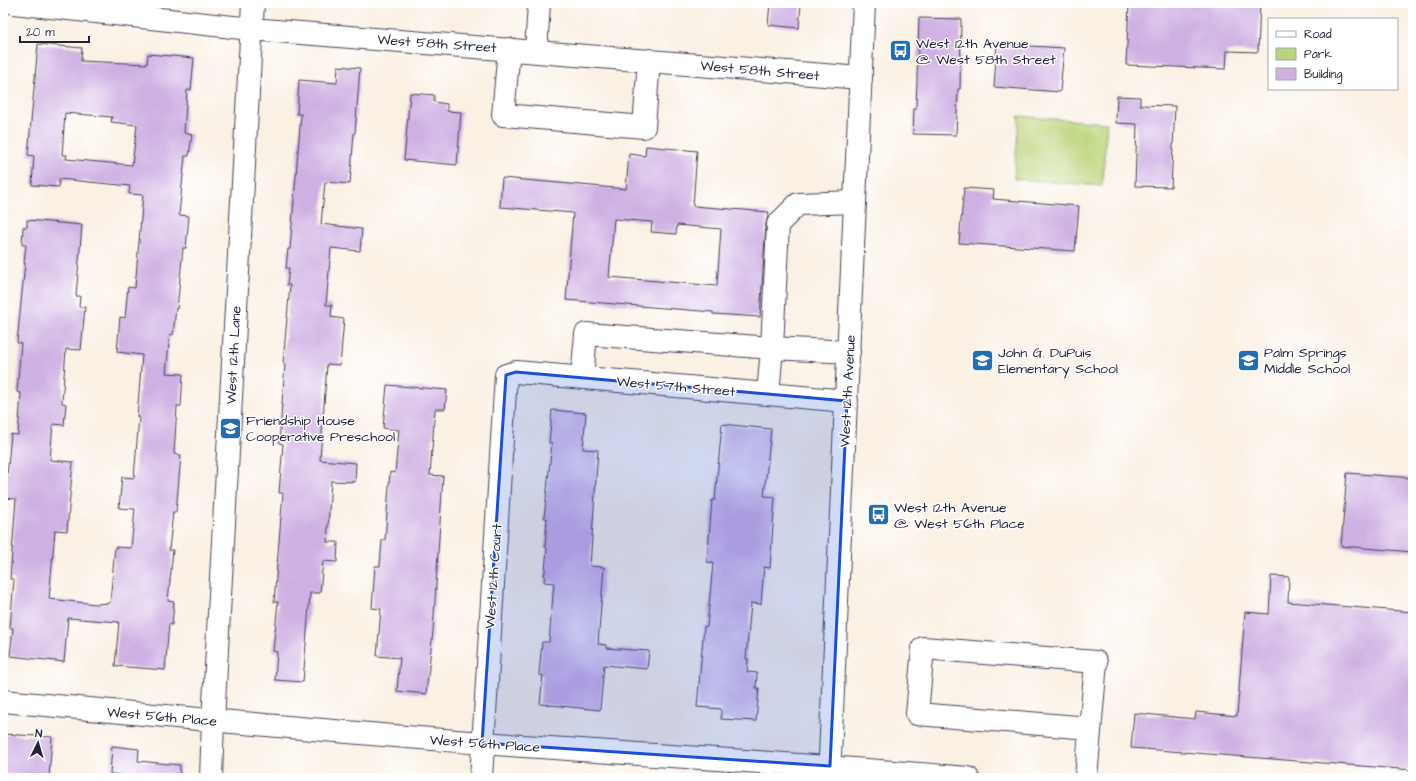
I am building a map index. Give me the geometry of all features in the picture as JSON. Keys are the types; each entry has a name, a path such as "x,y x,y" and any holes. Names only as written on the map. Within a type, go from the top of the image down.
{"street":[{"name":"West 58th Street","path":"14,3 251,29 861,78"},
{"name":"West 12th Lane","path":"211,778 253,3"},
{"path":"536,51 539,3"},
{"name":"West 12th Avenue","path":"829,772 864,3"},
{"path":"509,49 503,115 644,127 649,60"},
{"path":"768,394 772,348 778,224 798,204 855,202"},
{"path":"582,378 586,334 772,348 849,352"},
{"name":"West 57th Street","path":"506,375 516,372 847,401"},
{"name":"West 12th Court","path":"481,778 506,375"},
{"path":"1086,778 1096,662 923,648 918,714 1090,728"},
{"name":"West 56th Place","path":"3,701 213,721 829,772 968,778"}],"highlighted area":[{"path":"516,372 847,401 830,766 482,743 506,375"}],"green space":[{"path":"1019,116 1107,123 1102,186 1014,179"}],"building":[{"path":"770,3 801,3 799,28 768,25"},
{"path":"1129,3 1260,3 1258,52 1227,51 1226,69 1126,65"},
{"path":"919,18 961,19 960,89 958,89 956,135 913,134 914,109 916,109"},
{"path":"38,44 82,48 81,61 147,64 148,54 194,58 191,90 187,90 184,133 192,134 189,156 185,156 179,215 189,216 186,248 183,248 173,335 170,334 166,373 183,374 181,406 177,406 174,454 181,455 176,512 173,512 169,550 173,550 168,601 174,602 172,625 169,624 165,670 115,666 119,622 68,618 64,662 10,656 13,628 10,628 14,579 10,579 16,499 5,498 11,434 18,435 21,393 17,392 21,343 17,343 26,245 22,245 23,227 27,227 27,220 82,225 76,296 80,296 79,307 85,307 81,350 66,349 62,403 66,404 64,425 53,424 50,460 73,462 67,531 55,530 49,599 96,604 110,603 115,547 131,548 135,509 119,508 122,477 134,478 142,355 117,352 120,317 125,318 128,287 135,288 143,195 129,194 130,186 59,179 59,187 32,185 34,156 28,155","holes":["65,113 112,117 111,122 137,125 132,165 66,159 67,155 62,155"]},
{"path":"997,44 1064,48 1060,92 994,87"},
{"path":"338,66 360,68 350,184 325,182 321,224 362,229 360,251 331,248 326,305 332,305 331,317 344,319 340,365 327,364 320,460 356,463 355,482 331,481 327,542 338,542 337,562 323,561 320,593 310,593 303,682 275,680 277,652 273,651 278,602 274,602 283,493 279,493 283,444 279,443 285,364 283,363 290,285 287,285 289,268 286,268 288,249 290,249 301,114 297,114 299,80 337,83"},
{"path":"410,93 434,95 434,102 447,104 447,111 461,112 457,165 404,160"},
{"path":"1117,96 1140,97 1140,105 1175,106 1171,187 1135,186 1137,124 1116,123"},
{"path":"646,146 697,151 693,206 769,212 766,223 760,317 566,300 573,213 500,207 502,178 626,189 629,154 645,156","holes":["614,219 652,222 651,232 676,234 677,225 721,229 717,286 609,277"]},
{"path":"964,188 994,190 993,199 1079,206 1075,251 959,243"},
{"path":"387,385 447,390 445,409 435,409 430,475 443,476 433,631 426,694 397,691 400,658 377,656 381,609 372,608 375,566 380,566 382,540 385,540 390,472 395,473 399,430 383,428"},
{"path":"552,410 586,413 583,449 598,450 590,566 604,567 598,644 606,645 606,648 649,651 647,669 604,665 600,710 540,704 543,675 539,675 542,642 549,642 554,583 544,582 547,548 545,547 547,518 544,518 552,443 549,443"},
{"path":"722,424 771,429 764,496 775,497 770,568 764,567 761,604 751,603 746,659 748,659 747,672 757,673 756,688 759,688 756,721 721,719 721,709 697,707 704,626 707,627 713,563 707,562 712,500 715,500"},
{"path":"1347,473 1413,478 1413,552 1341,546"},
{"path":"1271,576 1289,577 1288,602 1413,612 1413,770 1131,748 1134,713 1195,719 1196,712 1237,716 1245,612 1269,614"},
{"path":"3,734 52,737 49,778 3,778"},
{"path":"112,746 139,749 138,761 180,765 179,778 120,778 120,775 110,774"}],"place":[{"name":"West 12th Avenue @ West 58th Street","path":"901,51"},
{"name":"John G. DuPuis Elementary School","path":"983,360"},
{"name":"Palm Springs Middle School","path":"1248,360"},
{"name":"Friendship House Cooperative Preschool","path":"231,428"},
{"name":"West 12th Avenue @ West 56th Place","path":"879,515"}]}
